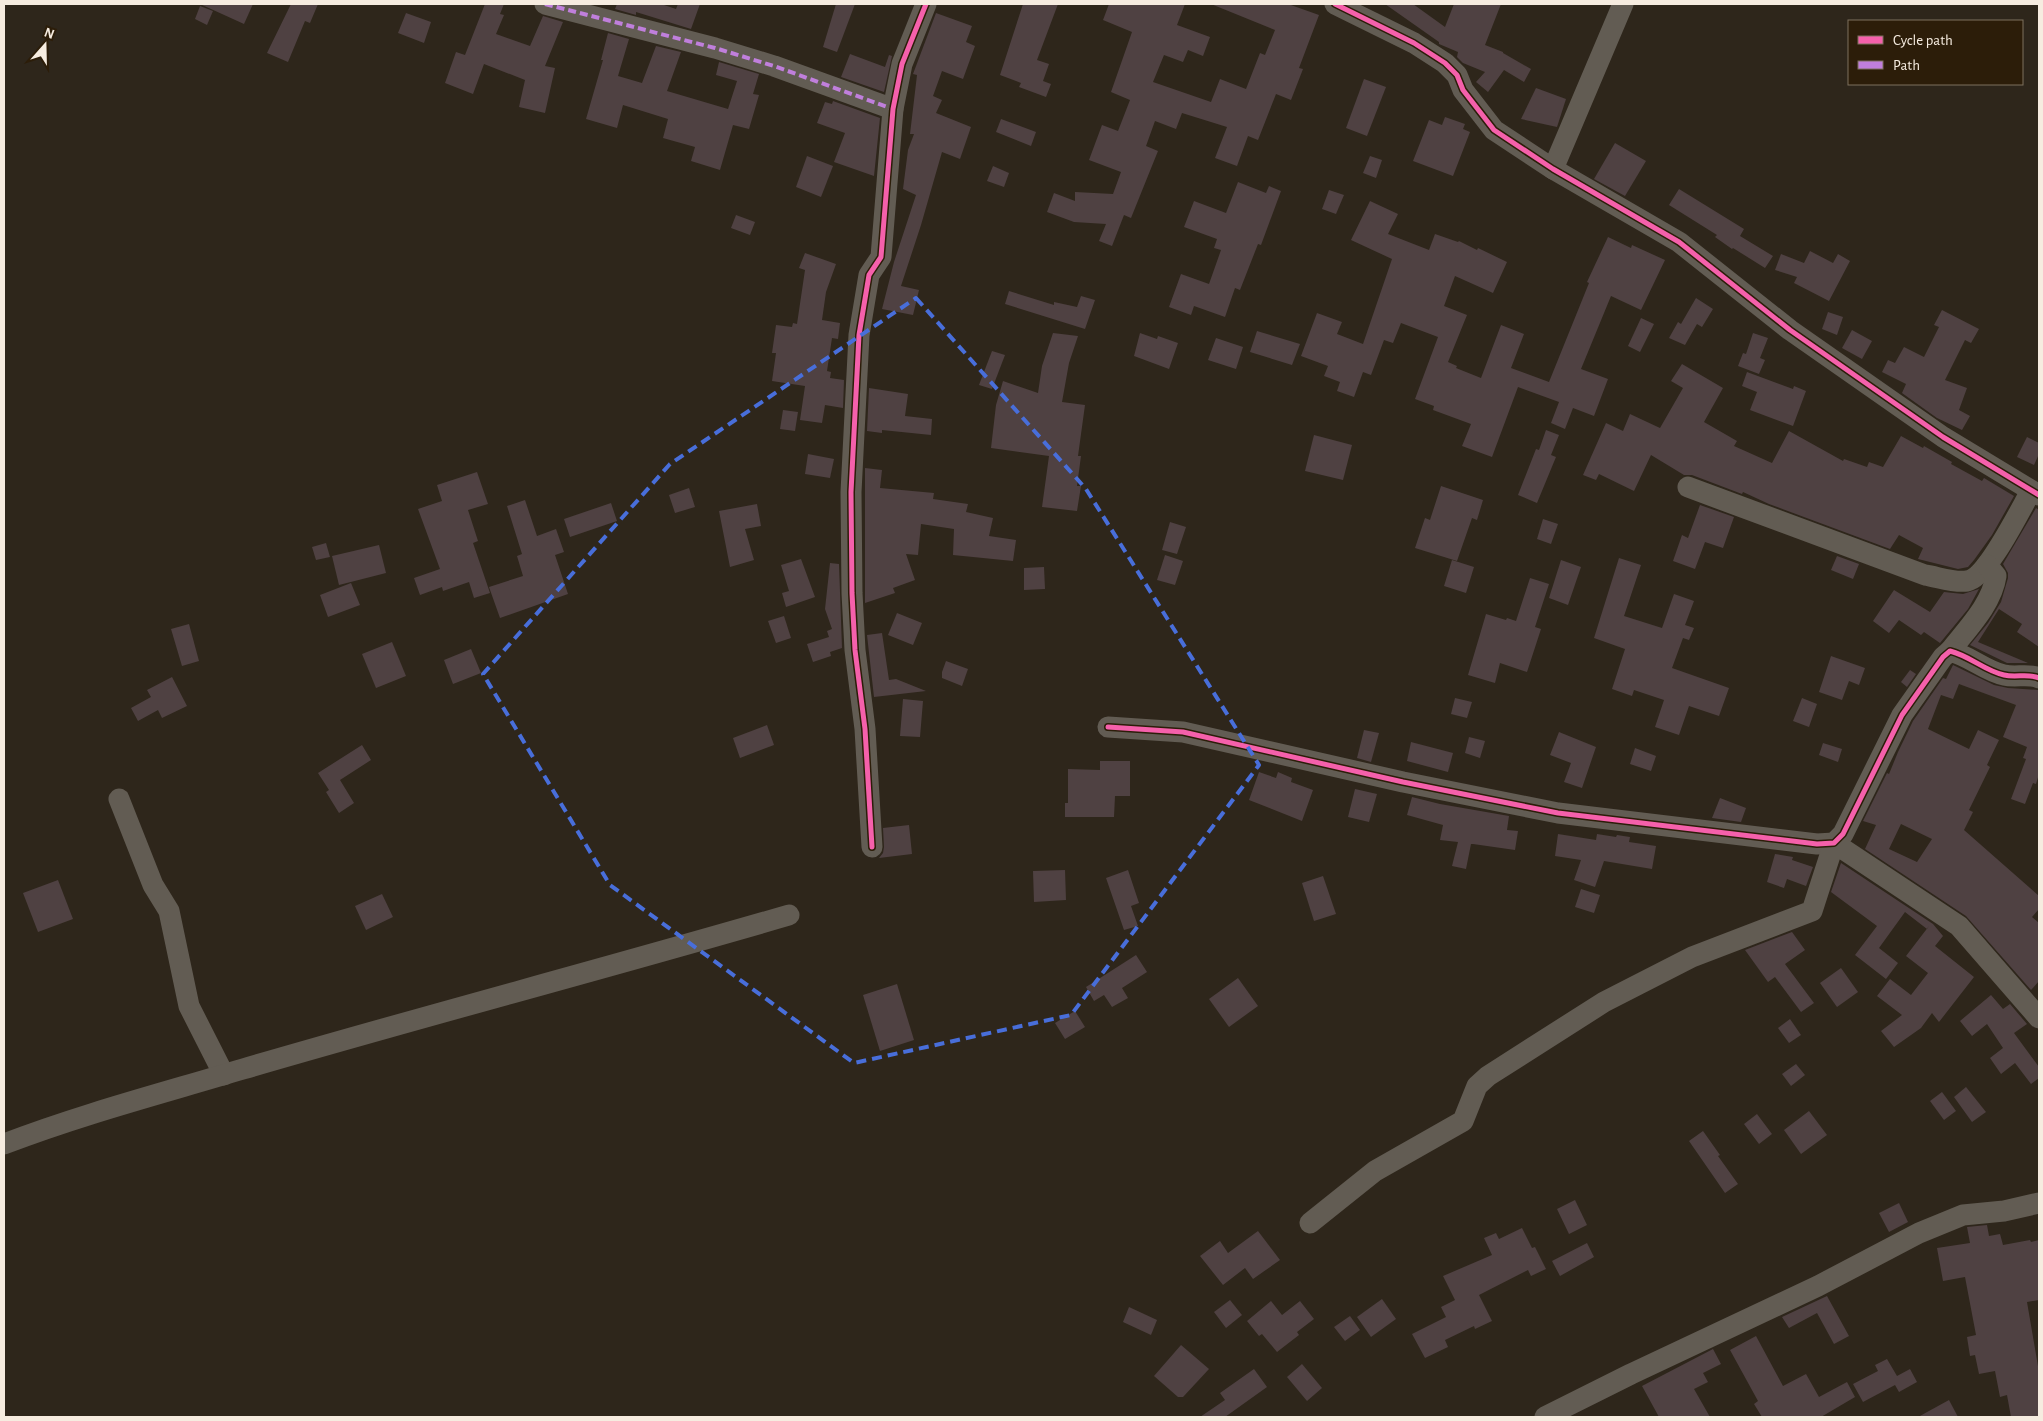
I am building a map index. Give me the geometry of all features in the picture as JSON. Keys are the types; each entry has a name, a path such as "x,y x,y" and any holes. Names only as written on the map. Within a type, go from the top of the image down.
{"street":[{"path":"545,4 724,50 893,109"},
{"path":"872,847 866,729 855,650 852,593 851,492 859,334 869,275 881,257 893,109 902,64 926,4"},
{"path":"1335,4 1414,43 1445,64 1457,76 1463,90 1494,130 1553,169 1679,242 1790,330 1943,437 2035,493 1977,578 1966,581 1925,575 1688,487"},
{"path":"1553,169 1623,4"},
{"path":"1310,1223 1375,1171 1463,1122 1477,1086 1488,1076 1604,1002 1692,957 1812,912 1834,844 1843,834 1902,715 1942,657 1950,651 1976,617 1994,587 1996,576 1987,565"},
{"path":"1950,651 1958,653 1996,673 2014,677 2028,675 2039,678"},
{"path":"1108,727 1183,732 1403,782 1558,813 1817,844 1834,844 1959,926 2039,1018"},
{"path":"119,799 153,885 170,911 189,1006 224,1075"},
{"path":"4,1144 50,1126 224,1075 788,915"},
{"path":"1545,1417 1631,1374 1818,1286 1919,1233 1963,1215 2039,1203"}],"highlighted area":[{"path":"916,298 1086,489 1259,765 1071,1015 854,1063 610,885 483,674 670,464"}],"building":[{"path":"200,4 253,4 244,24"},
{"path":"291,4 318,4 310,23 305,21 288,62 267,53"},
{"path":"485,4 504,4 500,14 504,15 496,34 530,46 543,16 563,22 545,66 555,68 545,113 519,107 525,80 484,64 473,94 445,83 456,52 465,55"},
{"path":"617,4 661,4 676,9 678,4 700,4 691,29 636,12 636,15 615,9"},
{"path":"836,4 855,4 837,52 823,47"},
{"path":"1023,4 1058,4 1037,60 1049,64 1043,81 1051,84 1046,97 1019,87 1021,83 1000,75"},
{"path":"1109,4 1185,4 1177,25 1210,37 1203,56 1188,50 1183,62 1164,55 1153,82 1211,102 1220,79 1246,89 1260,53 1265,55 1275,30 1211,4 1288,4 1319,15 1299,68 1303,69 1291,100 1276,94 1258,140 1248,136 1237,166 1215,158 1227,127 1182,113 1176,129 1155,121 1146,146 1158,151 1131,218 1124,215 1112,246 1099,241 1106,224 1074,222 1047,212 1054,193 1075,201 1075,192 1113,194 1121,172 1089,160 1102,125 1118,131 1130,100 1111,92 1132,32 1103,20"},
{"path":"1385,4 1413,4 1445,27 1454,4 1501,4 1485,45 1503,52 1531,69 1524,82 1504,70 1488,92 1476,82 1485,72 1463,63 1457,57 1458,52 1439,44 1439,42"},
{"path":"200,6 213,11 207,25 195,19"},
{"path":"406,13 431,22 424,43 398,33"},
{"path":"936,13 972,26 966,42 975,46 963,79 942,71 933,96 942,100 936,113 971,127 960,159 942,152 901,286 919,290 913,315 882,309 894,262 916,195 903,189 908,150 914,134 910,134 917,75 913,74"},
{"path":"608,33 629,39 618,76 642,83 656,46 681,52 667,91 728,109 737,81 716,75 719,62 759,74 753,94 759,95 749,129 733,125 720,170 691,161 695,147 663,138 668,119 623,105 617,128 586,119 603,60 601,60"},
{"path":"850,54 885,67 889,55 892,56 884,92 841,77"},
{"path":"1364,79 1386,87 1367,136 1346,128"},
{"path":"1536,88 1566,99 1557,127 1521,119"},
{"path":"833,101 880,118 874,176 834,162 845,133 817,123 825,102 832,104"},
{"path":"1445,117 1465,124 1463,129 1470,132 1453,176 1413,161 1429,120 1442,125"},
{"path":"1001,119 1036,132 1031,146 996,132"},
{"path":"1615,143 1646,161 1625,196 1594,179"},
{"path":"807,156 833,166 821,197 796,187"},
{"path":"1370,156 1382,160 1376,178 1363,173"},
{"path":"993,166 1009,173 1004,187 987,181"},
{"path":"1238,182 1266,193 1269,186 1281,191 1261,245 1258,244 1240,290 1235,288 1225,317 1194,306 1191,315 1169,307 1181,274 1209,284 1221,250 1214,248 1217,239 1184,227 1194,201 1226,213"},
{"path":"1679,189 1744,229 1740,236 1773,256 1765,268 1732,249 1715,237 1717,235 1669,205"},
{"path":"1329,190 1344,195 1336,214 1322,209"},
{"path":"1370,201 1398,214 1388,234 1429,250 1435,234 1459,241 1477,250 1478,248 1507,262 1493,293 1455,276 1444,306 1467,315 1448,362 1457,366 1456,368 1481,378 1501,325 1524,334 1511,368 1549,382 1589,283 1587,282 1608,237 1631,248 1632,245 1665,260 1641,310 1611,296 1581,369 1608,379 1594,416 1573,408 1565,429 1551,423 1559,402 1518,387 1492,457 1462,446 1471,424 1433,410 1434,406 1415,399 1438,337 1401,323 1393,343 1384,340 1371,375 1363,372 1354,397 1337,391 1340,382 1324,376 1328,366 1301,356 1317,313 1342,322 1337,334 1363,344 1392,259 1351,240"},
{"path":"736,215 755,222 750,235 731,228"},
{"path":"1810,251 1833,263 1838,254 1850,261 1829,301 1794,283 1797,277 1775,270 1781,254 1804,263"},
{"path":"805,253 836,264 826,292 822,320 840,323 838,339 832,338 827,371 831,372 830,378 844,380 843,408 825,405 822,423 800,420 805,386 772,381 776,353 772,353 776,325 792,327 793,323 797,324 805,270 799,268"},
{"path":"1009,291 1054,305 1054,302 1077,307 1081,296 1095,300 1085,329 1005,304"},
{"path":"1696,298 1713,309 1702,327 1697,324 1685,345 1669,338 1678,322 1681,324"},
{"path":"1942,310 1979,329 1971,343 1965,340 1945,380 1967,388 1959,410 1970,416 1962,430 1937,418 1902,393 1906,384 1882,372 1888,360 1895,363 1904,347 1924,357 1939,327 1934,325"},
{"path":"1828,312 1843,317 1837,335 1822,329"},
{"path":"1641,318 1654,324 1640,352 1628,346"},
{"path":"1852,330 1872,341 1862,359 1842,348"},
{"path":"1257,331 1300,344 1292,365 1250,352"},
{"path":"1053,333 1078,336 1069,363 1062,402 1085,405 1078,456 1081,456 1077,486 1081,486 1077,511 1042,507 1049,456 991,448 996,405 1003,381 1038,393 1042,366"},
{"path":"1140,333 1157,339 1158,336 1178,343 1169,369 1134,356"},
{"path":"1753,333 1768,338 1760,358 1765,360 1759,374 1738,366 1743,353 1746,354"},
{"path":"1216,338 1243,347 1236,369 1208,360"},
{"path":"992,351 1005,355 992,389 979,385"},
{"path":"1682,364 1723,388 1704,422 1737,441 1734,446 1772,463 1789,431 1843,461 1844,459 1867,467 1869,462 1883,467 1901,436 1923,448 1924,446 1952,462 1951,464 1982,481 1984,478 2014,496 1992,535 1974,560 1968,567 1958,569 1918,559 1923,548 1899,535 1890,549 1769,504 1743,492 1742,494 1692,475 1684,475 1651,455 1634,491 1599,474 1596,480 1583,475 1606,423 1623,431 1630,414 1660,428 1683,388 1671,381"},
{"path":"1747,372 1793,389 1794,386 1806,391 1793,426 1750,410 1757,392 1742,386"},
{"path":"869,388 908,394 905,416 932,419 931,435 882,430 882,433 867,431"},
{"path":"783,410 798,412 795,431 780,429"},
{"path":"1546,430 1559,435 1551,455 1556,457 1537,503 1518,495 1536,449 1539,450"},
{"path":"1314,435 1352,445 1343,480 1305,471"},
{"path":"2027,437 2039,443 2039,454 2034,465 2017,457"},
{"path":"808,454 834,459 830,478 805,474"},
{"path":"865,468 882,470 880,488 934,493 933,499 968,504 966,512 993,518 989,536 1016,540 1013,561 953,555 954,529 921,524 918,555 906,554 915,580 893,588 895,593 865,603"},
{"path":"477,472 488,504 468,510 478,541 473,543 490,593 474,598 469,582 443,591 442,587 420,595 414,578 440,569 418,509 442,501 437,485"},
{"path":"1441,486 1483,500 1477,520 1472,518 1457,561 1415,548 1425,518 1430,520"},
{"path":"689,488 695,507 675,513 669,495"},
{"path":"525,500 537,536 556,529 564,552 555,555 568,594 500,618 489,587 523,576 517,556 522,554 507,506"},
{"path":"611,503 617,521 570,537 564,519"},
{"path":"757,504 761,526 745,529 754,560 730,567 719,511"},
{"path":"1700,505 1734,517 1723,548 1705,542 1695,569 1673,561 1682,535 1688,538"},
{"path":"2036,508 2039,510 2039,647 2017,632 2022,624 1999,609 1978,642 2028,663 2007,663 1970,645 1988,623 2001,602 2008,578 2008,573 2003,564"},
{"path":"1543,519 1558,524 1551,544 1537,539"},
{"path":"1170,522 1186,527 1177,554 1162,550"},
{"path":"326,543 330,557 316,560 312,547"},
{"path":"379,545 386,573 339,585 332,556"},
{"path":"1165,555 1183,561 1175,585 1157,580"},
{"path":"1837,556 1859,564 1853,579 1831,570"},
{"path":"1619,558 1641,565 1624,616 1662,628 1674,594 1694,601 1685,625 1694,628 1689,640 1683,638 1672,668 1729,688 1719,716 1689,706 1679,735 1655,727 1664,700 1634,690 1632,696 1612,689 1625,649 1594,638"},
{"path":"801,559 815,597 786,607 782,593 789,591 781,565"},
{"path":"1452,560 1474,567 1466,593 1444,586"},
{"path":"1561,560 1581,567 1568,605 1549,598"},
{"path":"830,563 839,564 842,648 830,652 831,656 813,662 807,644 829,637 827,631 832,629 825,609"},
{"path":"1044,567 1045,589 1024,590 1024,568"},
{"path":"1530,578 1549,584 1535,627 1541,629 1527,672 1500,663 1495,683 1468,675 1486,614 1516,621"},
{"path":"351,583 360,605 328,617 320,595"},
{"path":"1979,589 1968,609 1940,643 1924,632 1921,635 1899,620 1889,633 1873,621 1894,590 1930,612 1944,592 1963,594"},
{"path":"897,613 922,623 913,645 888,635"},
{"path":"784,616 791,638 776,643 768,621"},
{"path":"189,624 199,661 182,666 171,629"},
{"path":"882,633 889,680 896,679 926,691 874,697 867,635"},
{"path":"392,642 406,676 376,688 362,654"},
{"path":"471,649 481,673 453,684 444,660"},
{"path":"1831,656 1865,668 1859,685 1849,681 1842,700 1819,692"},
{"path":"946,661 968,669 962,686 942,678"},
{"path":"1953,665 1994,685 2039,690 2039,774 2036,784 2033,783 2025,804 2011,799 2026,759 2023,758 2027,747 2003,737 2016,705 1959,684 1953,699 1941,695 1928,729 1969,749 1978,730 1999,740 1987,765 1990,767 1969,810 1973,812 1964,830 2039,896 2039,909 2032,917 2039,923 2039,981 2031,990 1966,916 1865,849 1876,825 1863,821 1887,773 1889,774 1913,721 1943,678 1946,679","holes":["1901,824 1932,839 1917,862 1889,849"]},
{"path":"1910,670 1916,674 1907,687 1901,682"},
{"path":"172,677 187,706 162,718 158,710 138,721 131,708 151,697 147,690"},
{"path":"1455,698 1472,702 1467,718 1451,714"},
{"path":"1802,698 1817,704 1809,727 1793,721"},
{"path":"903,699 923,701 920,737 900,736"},
{"path":"767,725 774,745 740,758 733,738"},
{"path":"1364,730 1379,733 1371,762 1357,758"},
{"path":"1559,732 1596,747 1582,788 1564,782 1571,763 1550,755"},
{"path":"1469,737 1485,741 1480,758 1465,753"},
{"path":"1411,742 1453,753 1448,772 1407,761"},
{"path":"1823,743 1842,749 1838,762 1819,755"},
{"path":"362,745 371,760 340,780 354,803 339,813 326,792 329,790 318,773"},
{"path":"1635,748 1656,756 1651,771 1630,764"},
{"path":"1100,761 1130,761 1130,796 1115,796 1114,817 1065,817 1065,803 1068,803 1068,769 1100,770"},
{"path":"1259,772 1276,778 1278,772 1292,778 1291,782 1313,790 1302,821 1249,800"},
{"path":"1355,789 1377,794 1369,822 1348,817"},
{"path":"1412,797 1509,816 1507,830 1518,831 1515,850 1471,844 1466,869 1452,866 1458,842 1440,840 1443,825 1407,815"},
{"path":"1720,798 1746,808 1741,822 1712,818"},
{"path":"909,825 912,854 879,858 883,853 884,847 883,828"},
{"path":"1558,834 1596,840 1597,834 1616,837 1617,835 1630,837 1629,842 1656,846 1652,869 1604,861 1595,887 1574,880 1581,860 1555,856"},
{"path":"1775,854 1793,857 1792,860 1813,867 1806,886 1787,879 1784,888 1767,882"},
{"path":"1841,863 1933,924 1943,936 1935,946 1974,977 1939,1022 1932,1013 1921,1028 1894,1047 1881,1031 1902,1015 1877,996 1890,979 1911,995 1928,973 1906,956 1927,929 1905,912 1879,948 1898,963 1886,979 1855,955 1877,926 1831,892"},
{"path":"1065,870 1066,900 1034,902 1033,871"},
{"path":"1128,870 1139,903 1131,906 1138,926 1124,930 1106,878"},
{"path":"1323,876 1336,914 1314,921 1302,883"},
{"path":"58,880 73,919 38,932 23,893"},
{"path":"1581,889 1600,895 1594,913 1575,907"},
{"path":"382,894 393,917 366,930 355,906"},
{"path":"1792,932 1805,950 1785,964 1814,1003 1801,1012 1775,977 1768,982 1745,950"},
{"path":"1136,955 1147,972 1122,988 1128,998 1112,1007 1104,995 1094,1001 1086,987"},
{"path":"1841,968 1858,992 1837,1007 1820,983"},
{"path":"1238,978 1258,1006 1229,1027 1209,999"},
{"path":"897,984 914,1040 880,1051 863,995"},
{"path":"1991,995 2003,1009 2010,1004 2027,1024 2014,1033 2039,1067 2039,1078 2031,1084 2015,1063 2001,1074 1990,1058 2003,1048 1987,1024 1972,1036 1960,1021"},
{"path":"1075,1011 1085,1027 1065,1039 1055,1023"},
{"path":"1790,1019 1801,1035 1789,1043 1778,1028"},
{"path":"1796,1064 1805,1075 1791,1086 1782,1074"},
{"path":"1966,1087 1986,1112 1972,1122 1954,1097"},
{"path":"1942,1092 1956,1111 1944,1120 1930,1101"},
{"path":"1809,1111 1827,1135 1801,1154 1784,1130"},
{"path":"1757,1114 1772,1134 1759,1144 1744,1124"},
{"path":"1703,1131 1738,1184 1725,1193 1689,1141"},
{"path":"1575,1200 1587,1225 1569,1234 1557,1209"},
{"path":"1899,1203 1908,1222 1889,1232 1879,1213"},
{"path":"1987,1225 1989,1236 2000,1234 2003,1245 2039,1240 2039,1300 2027,1302 2039,1372 2039,1417 2011,1417 2007,1395 2000,1397 1995,1371 1979,1374 1975,1355 1970,1356 1967,1337 1976,1335 1965,1277 1943,1281 1937,1248 1970,1243 1967,1227"},
{"path":"1522,1228 1532,1248 1535,1247 1546,1269 1531,1276 1528,1270 1479,1295 1492,1321 1475,1329 1474,1326 1445,1340 1448,1347 1425,1358 1412,1334 1446,1317 1441,1307 1455,1300 1443,1276 1492,1255 1484,1238 1496,1233 1499,1239"},
{"path":"1258,1231 1280,1260 1253,1279 1245,1268 1223,1285 1200,1256 1220,1241 1228,1253"},
{"path":"1587,1243 1594,1257 1560,1276 1552,1261"},
{"path":"1827,1296 1849,1336 1834,1344 1817,1313 1789,1328 1782,1317"},
{"path":"1382,1299 1396,1319 1371,1337 1357,1317"},
{"path":"1230,1300 1242,1315 1226,1328 1214,1312"},
{"path":"1271,1301 1282,1315 1300,1301 1314,1319 1297,1332 1299,1335 1277,1352 1262,1334 1259,1336 1247,1321"},
{"path":"1129,1307 1157,1320 1151,1335 1123,1322"},
{"path":"1350,1316 1360,1330 1345,1341 1334,1327"},
{"path":"1756,1336 1783,1386 1806,1374 1819,1397 1847,1382 1855,1397 1821,1417 1762,1417 1754,1404 1758,1401 1730,1350"},
{"path":"1181,1345 1209,1369 1183,1397 1178,1397 1154,1376"},
{"path":"1713,1349 1721,1364 1703,1373 1708,1382 1694,1389 1710,1417 1659,1417 1642,1386"},
{"path":"1887,1359 1897,1376 1910,1369 1917,1382 1899,1392 1895,1385 1863,1402 1853,1384 1878,1371 1875,1365"},
{"path":"1302,1364 1322,1388 1307,1401 1287,1377"},
{"path":"1254,1369 1267,1387 1225,1417 1200,1417 1225,1400 1220,1393"},
{"path":"1949,1400 1958,1417 1918,1417"}],"marked path":[{"path":"545,4 715,48 774,66 893,109"}],"cycle path":[{"path":"872,847 865,729 855,650 852,593 851,492 859,335 869,275 881,257 893,109 902,64 926,4"},
{"path":"1335,4 1414,43 1445,63 1457,75 1463,90 1494,130 1553,169 1679,242 1790,330 1943,437 2039,495"},
{"path":"1108,727 1183,732 1403,782 1558,813 1817,844 1834,843 1843,834 1902,715 1943,657 1950,651 1997,673 2008,676 2039,678"}]}
